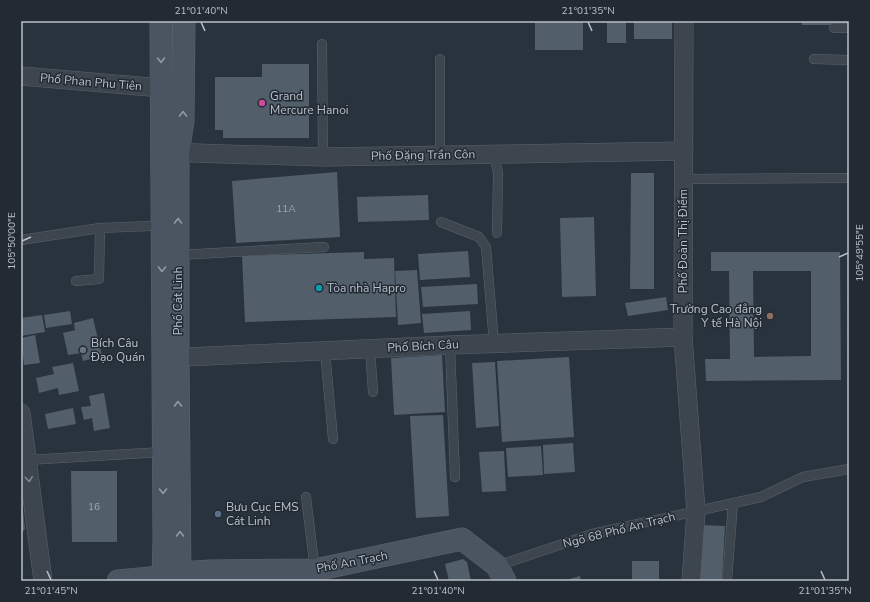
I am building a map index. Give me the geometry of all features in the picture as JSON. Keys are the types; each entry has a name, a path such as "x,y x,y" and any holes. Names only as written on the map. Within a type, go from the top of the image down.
{"street":[{"name":"Phố Cát Linh","path":"161,21 162,88 170,152 178,255 163,452 164,539 171,578"},
{"name":"Phố Cát Linh","path":"171,578 180,539 170,358 170,152 183,121 184,21"},
{"name":"Phố Đoàn Thị Điểm","path":"684,21 683,337 696,511 691,581"},
{"name":"Phố Phan Phu Tiên","path":"21,76 162,88"},
{"name":"Phố Đặng Trần Côn","path":"170,152 323,157 684,151"},
{"name":"Phố Bích Câu","path":"170,358 494,343 683,337"},
{"path":"21,413 42,581"},
{"name":"Phố An Trạch","path":"118,581 171,578 210,571 315,570 462,539 501,573"}],"lane":[{"path":"834,28 849,28"},
{"path":"322,44 323,157"},
{"path":"440,59 440,155"},
{"path":"814,59 849,60"},
{"path":"494,154 498,172 497,233"},
{"path":"684,179 849,178"},
{"path":"441,222 479,237 486,247 494,343"},
{"path":"21,240 100,228 150,226"},
{"path":"76,281 98,280 100,228"},
{"path":"178,255 324,247"},
{"path":"450,345 455,478"},
{"path":"370,349 374,392"},
{"path":"325,351 333,439"},
{"path":"27,460 163,452"},
{"name":"Ngõ 68 Phố An Trạch","path":"501,573 592,534 761,497 803,477 849,469"},
{"path":"306,497 315,570"},
{"path":"727,581 733,503"}],"building":[{"path":"535,21 583,21 583,50 535,50"},
{"path":"607,21 626,21 626,43 607,43"},
{"path":"634,21 672,21 672,39 634,39"},
{"path":"802,21 849,21 849,25 802,25"},
{"name":"Grand Mercure Hanoi","path":"262,64 309,64 309,138 223,138 223,130 215,130 215,77 262,77"},
{"path":"337,172 340,237 236,243 232,181"},
{"path":"631,173 654,173 654,289 630,289"},
{"path":"428,195 429,220 358,222 357,197"},
{"path":"594,217 596,296 562,297 560,218"},
{"path":"468,251 470,277 420,280 418,254"},
{"name":"Tòa nhà Hapro","path":"364,252 364,259 394,258 396,317 245,322 242,256"},
{"path":"711,252 840,252 841,380 706,381 705,359 730,359 729,271 711,271","holes":["753,271 811,271 811,356 754,357"]},
{"path":"417,270 421,323 398,325 395,271"},
{"path":"477,284 478,304 423,307 421,287"},
{"path":"666,297 668,310 628,316 625,303"},
{"path":"70,311 72,324 46,328 44,315"},
{"path":"470,311 471,330 424,333 422,314"},
{"path":"42,315 45,332 21,336 21,318"},
{"path":"93,318 102,356 83,361 81,353 68,355 63,333 75,330 74,323"},
{"path":"35,335 40,363 24,365 21,338"},
{"path":"442,355 445,412 394,415 391,358"},
{"path":"569,357 574,437 502,442 497,361"},
{"path":"495,362 499,426 476,428 472,363"},
{"path":"73,363 79,391 59,395 58,388 39,393 36,378 54,374 52,367"},
{"path":"104,393 110,428 94,431 92,418 84,420 81,407 91,406 89,396"},
{"path":"73,408 76,424 48,429 45,414"},
{"path":"443,415 449,516 416,518 410,416"},
{"path":"573,443 575,472 544,474 543,445"},
{"path":"541,446 543,475 508,477 506,448"},
{"path":"504,451 506,491 482,492 479,452"},
{"path":"71,471 117,471 117,542 72,542"},
{"path":"21,501 25,529 21,534"},
{"path":"701,525 725,526 722,581 697,581"},
{"path":"463,559 467,562 471,581 449,581 445,564"},
{"path":"632,561 659,561 659,581 632,581"},
{"path":"580,576 581,581 562,581"}],"place":[{"name":"Grand Mercure Hanoi","path":"262,103"},
{"name":"Tòa nhà Hapro","path":"319,288"},
{"name":"Trường Cao đẳng Y tế Hà Nội","path":"770,316"},
{"name":"Bích Câu Đạo Quán","path":"83,350"},
{"name":"Bưu Cục EMS Cát Linh","path":"218,514"}]}
